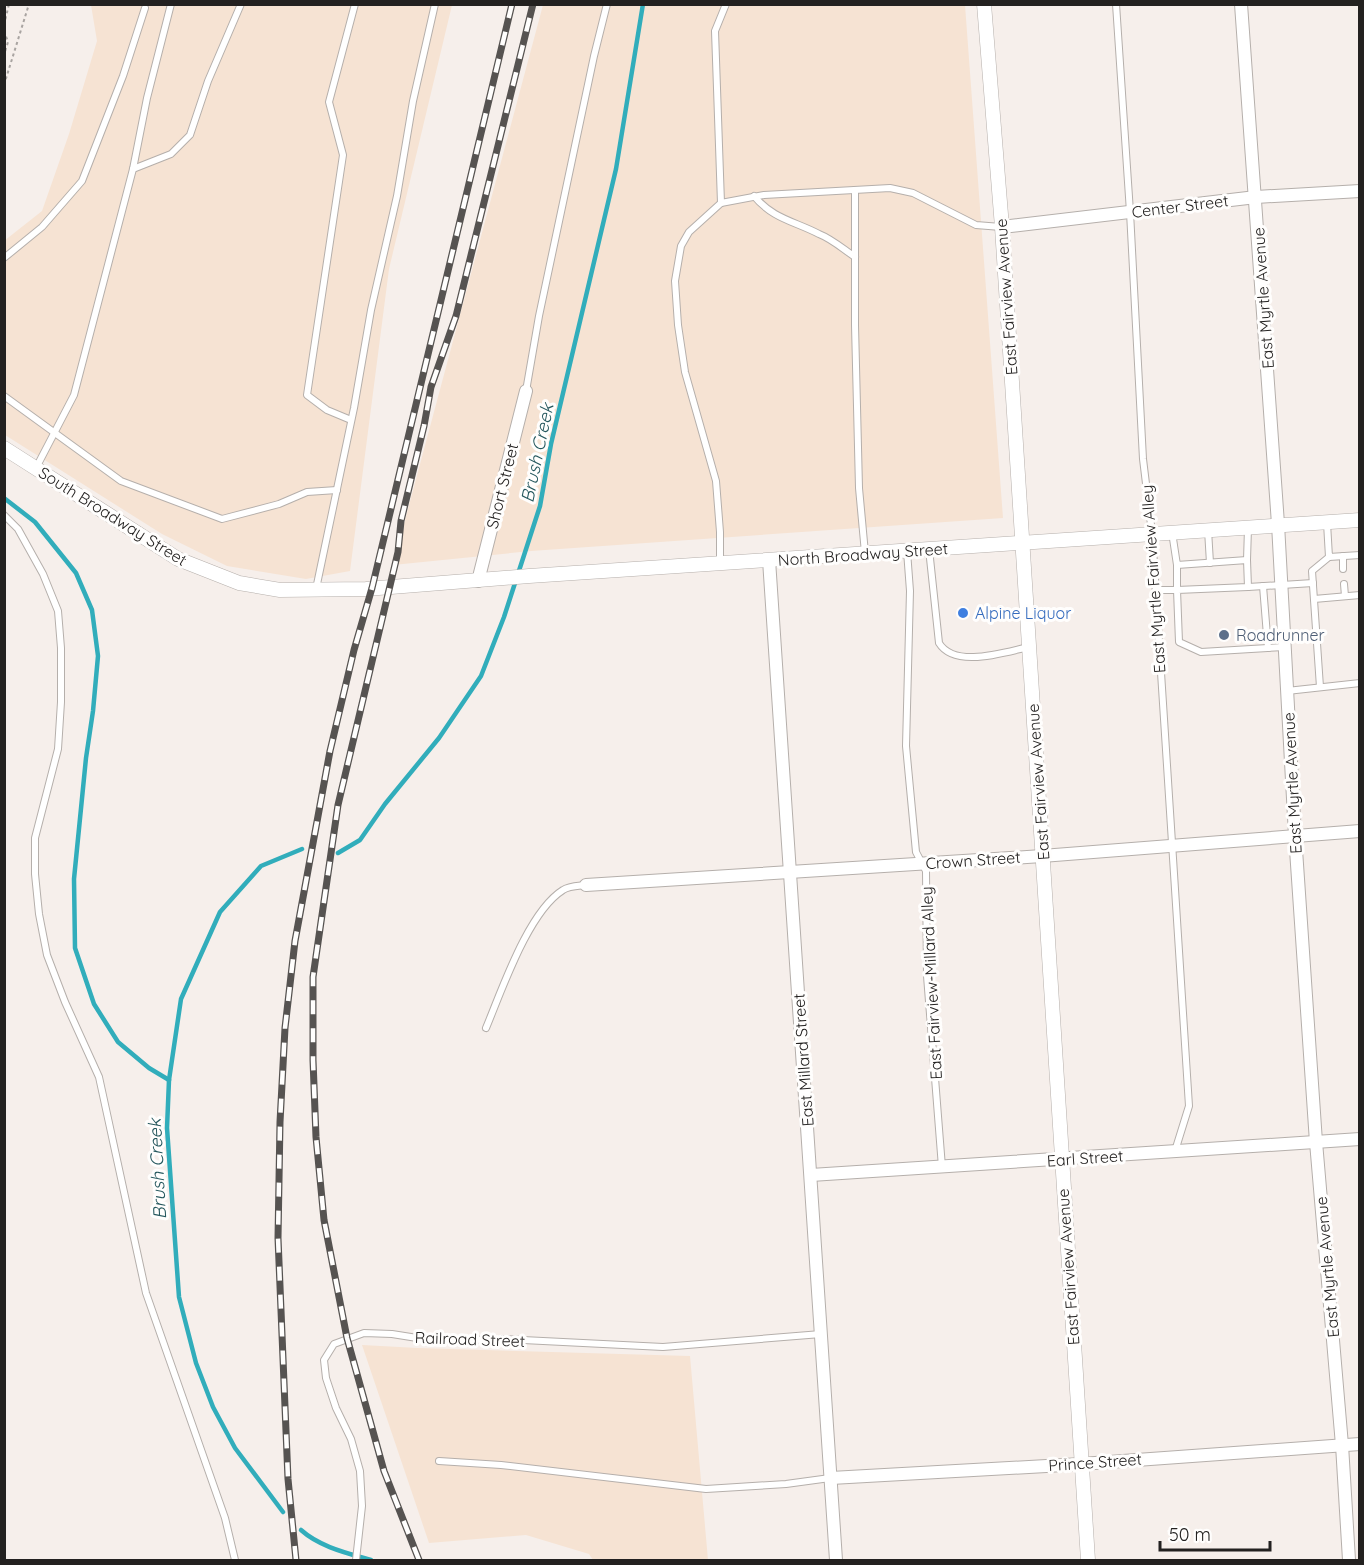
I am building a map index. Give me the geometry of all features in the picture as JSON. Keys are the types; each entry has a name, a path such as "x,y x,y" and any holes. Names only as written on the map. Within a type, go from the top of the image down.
{"street":[{"name":"East Fairview Avenue","path":"984,4 1002,227 1088,1560"},
{"name":"East Myrtle Avenue","path":"1241,4 1278,524 1295,835 1316,1142 1342,1445 1349,1560"},
{"name":"Center Street","path":"1002,227 1256,197 1359,191"},
{"name":"Short Street","path":"478,581 526,391"},
{"name":"South Broadway Street","path":"4,448 154,544 189,563 239,583 280,591 366,589"},
{"name":"North Broadway Street","path":"366,589 1359,520"},
{"name":"East Millard Street","path":"769,560 836,1560"},
{"name":"Crown Street","path":"586,885 1042,856 1359,831"},
{"name":"Earl Street","path":"811,1175 1359,1139"},
{"name":"Prince Street","path":"831,1478 1081,1464 1359,1444"}],"lane":[{"path":"36,468 74,395 133,169 147,98 171,4"},
{"path":"133,169 171,154 190,135 208,81 242,4"},
{"path":"351,420 327,410 307,395 343,155 329,102 355,4"},
{"path":"316,591 371,310 397,196 413,101 435,4"},
{"path":"526,391 539,316 607,4"},
{"path":"721,203 715,31 726,4"},
{"name":"East Myrtle Fairview Alley","path":"1116,4 1143,459 1152,533 1189,1106 1175,1152"},
{"path":"4,258 42,227 82,181 123,76 145,8"},
{"path":"720,563 716,481 685,372 678,325 675,281 681,246 689,232 721,203 754,196 890,188 913,193 976,225 1002,227"},
{"path":"855,190 859,488 865,553"},
{"path":"754,196 764,208 778,217 820,234 855,257"},
{"path":"4,396 121,481 222,519 279,504 307,492 337,490"},
{"path":"4,514 18,529 43,574 58,610 61,648 58,749 35,838 35,874 39,914 47,955 65,1002 99,1077 146,1293 225,1518 235,1560"},
{"path":"1327,522 1329,557"},
{"path":"1248,526 1248,587"},
{"path":"1208,529 1210,563"},
{"path":"1172,532 1177,565 1179,642 1201,652 1284,647"},
{"path":"929,549 939,644 944,650 964,657 1029,647"},
{"name":"East Fairview-Millard Alley","path":"907,550 910,591 906,746 916,852 926,871 927,976 942,1167"},
{"path":"1320,687 1312,571 1329,557 1359,555"},
{"path":"1342,556 1343,568"},
{"path":"1177,565 1247,560"},
{"path":"1155,590 1313,583"},
{"path":"1344,584 1345,596"},
{"path":"1263,586 1268,648"},
{"path":"1314,598 1359,595"},
{"path":"1287,691 1359,683"},
{"path":"486,1028 525,937 541,912 563,890 586,885"},
{"name":"Railroad Street","path":"356,1560 362,1506 360,1472 351,1439 336,1408 326,1378 324,1360 334,1344 364,1333 392,1334 436,1341 504,1339 663,1347 821,1334"},
{"path":"440,1461 501,1465 706,1489 786,1484 831,1478"}],"path":[{"path":"4,25 9,4"},
{"path":"4,85 29,4"},
{"path":"4,31 8,42 4,56"}],"shaded area":[{"path":"91,5 452,5 389,269 350,571 306,579 227,566 162,534 5,435 4,241 42,211 69,134 97,41"},
{"path":"543,5 965,5 1003,518 531,551 393,565"},
{"path":"362,1345 690,1356 708,1560 593,1560 589,1554 526,1535 429,1543"}],"waterway":[{"name":"Brush Creek","path":"338,853 360,840 385,804 439,738 481,676 504,617 540,506 551,444 616,169 643,4"},
{"path":"4,498 35,522 76,573 92,610 98,656 74,879 75,948 94,1004 118,1042 149,1068 169,1080"},
{"name":"Brush Creek","path":"283,1512 235,1448 213,1407 196,1363 179,1297 167,1128 169,1080 181,999 220,912 261,866 302,849"},
{"name":"Brush Creek","path":"301,1530 325,1545 371,1560"}],"railway":[{"path":"296,1560 288,1479 278,1238 280,1122 285,1028 295,941 330,751 354,650 372,588 512,4"},
{"path":"419,1560 384,1471 347,1338 324,1220 316,1137 313,977 338,805 398,552 401,521 431,387 456,316 533,4"}],"place":[{"name":"Alpine Liquor","path":"963,613"},
{"name":"Roadrunner","path":"1224,635"}]}
